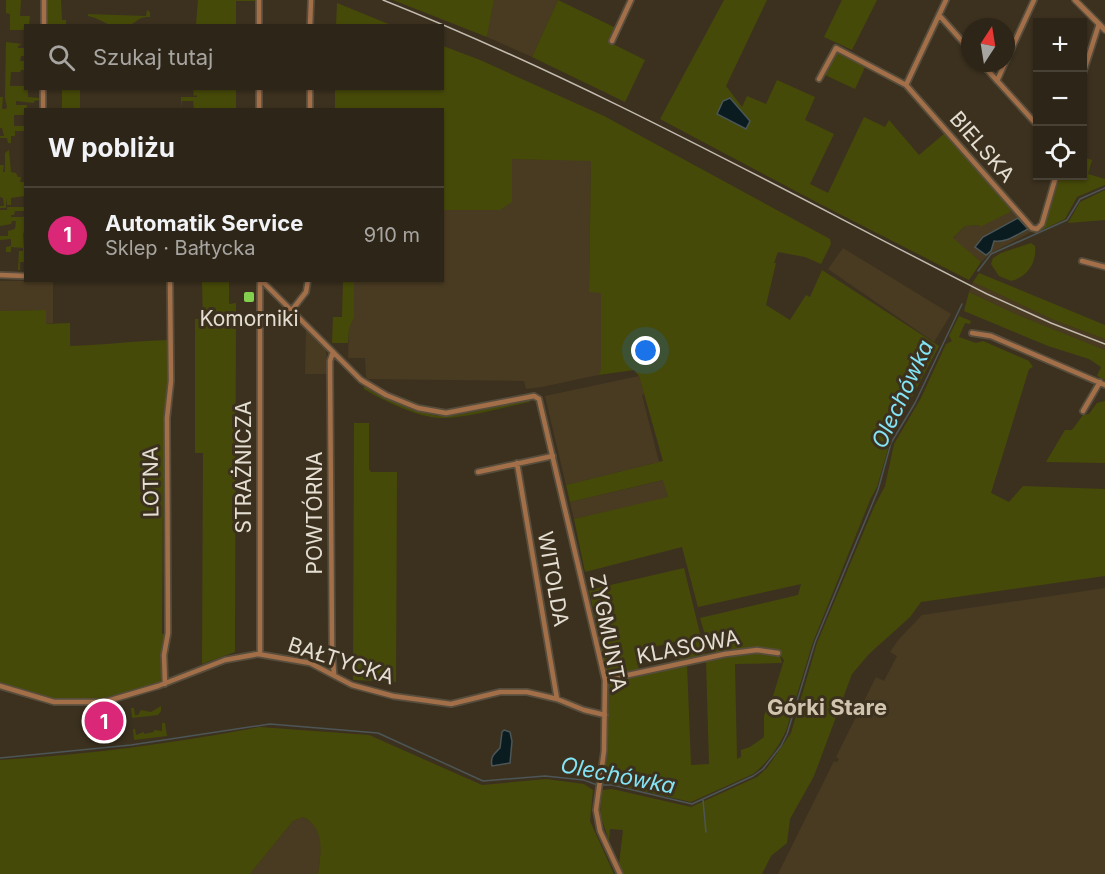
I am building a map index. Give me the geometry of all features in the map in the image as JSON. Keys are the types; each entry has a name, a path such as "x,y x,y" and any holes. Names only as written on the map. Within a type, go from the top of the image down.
{"street":[{"path":"44,0 44,24"},
{"path":"259,0 259,24"},
{"path":"310,0 310,24"},
{"path":"612,41 631,0"},
{"path":"819,79 836,48 906,85 946,0"},
{"path":"1015,42 1034,0"},
{"path":"1075,0 1105,30"},
{"path":"939,15 961,40"},
{"path":"1085,72 1099,24"},
{"path":"989,72 1033,121"},
{"path":"997,81 1001,72"},
{"name":"BIELSKA","path":"906,85 1033,229 1039,228 1043,222 1055,180"},
{"path":"43,108 44,90"},
{"path":"259,90 259,108"},
{"path":"310,90 310,108"},
{"path":"1082,261 1105,267"},
{"path":"0,275 24,276"},
{"name":"LOTNA","path":"165,684 164,655 168,633 167,418 171,381 170,282"},
{"name":"STRAŻNICZA","path":"260,282 260,654"},
{"path":"262,282 333,352"},
{"path":"292,310 306,292 308,282"},
{"path":"972,333 991,336 1103,383 1083,411"},
{"name":"ZYGMUNTA","path":"333,352 369,386 429,411 454,412 534,396 538,398 605,680 604,751 596,810 598,824 620,874"},
{"name":"POWTÓRNA","path":"333,352 330,356 330,370 334,674"},
{"path":"478,472 553,456"},
{"name":"WITOLDA","path":"517,463 557,699"},
{"name":"KLASOWA","path":"605,680 725,654 757,650 778,653"},
{"name":"BAŁTYCKA","path":"0,686 41,699 63,703 110,701 165,684 225,660 260,654 302,661 334,674 352,685 393,696 451,704 500,692 540,694 605,715"}],"shaded area":[{"path":"6,0 21,0 20,16 30,16 29,24 24,24 24,30 10,30 10,14 6,13"},
{"path":"46,0 61,0 62,20 66,20 66,24 46,24"},
{"path":"198,0 255,0 236,1 236,24 196,24"},
{"path":"393,0 494,0 487,37"},
{"path":"494,0 558,0 532,57 487,37"},
{"path":"558,0 616,28 609,42 645,60 625,102 532,57"},
{"path":"724,0 767,0 726,86 742,107 747,96 766,104 777,80 815,97 805,120 834,134 810,184 828,193 864,117 885,127 889,120 919,155 945,133 1011,207 1010,212 980,227 979,225 965,226 953,238 981,262 969,280 660,119"},
{"path":"842,0 877,0 852,50 824,37"},
{"path":"337,3 389,24 336,24"},
{"path":"147,10 150,12 150,17 143,17 132,24 110,24 88,16 88,14 146,16"},
{"path":"6,42 22,44 18,48 24,48 24,56 21,56 20,61 24,61 24,70 11,72 10,86 24,86 24,90 28,90 28,97 39,98 39,100 34,103 16,101 16,105 27,105 24,108 24,115 14,115 14,126 24,126 24,131 15,131 15,136 11,136 11,143 8,143 7,138 0,138 4,136 0,128 0,97 3,97 2,109 7,107 5,98"},
{"path":"444,46 480,60 604,116 830,239 831,244 821,264 805,257 778,252 766,305 790,320 806,295 810,297 822,270 939,346 892,435 877,487 813,642 786,731 768,760 753,774 691,802 603,782 607,751 609,683 687,664 691,765 709,764 706,660 752,653 780,656 761,650 711,655 700,618 798,595 801,584 698,607 682,547 585,572 574,519 668,497 663,480 570,502 566,485 663,461 639,376 634,370 598,375 601,370 601,293 589,292 591,161 512,159 512,202 500,210 444,210 444,108 335,108 335,90 444,90","holes":["780,656 784,660 764,716 764,737 750,747 741,750 741,757 737,759 735,664 782,663"]},
{"path":"836,52 842,52 866,65 855,89 825,75 824,72"},
{"path":"62,90 80,90 80,108 62,108"},
{"path":"193,90 236,90 236,108 194,108 193,101 182,101 181,108 181,97 197,97 197,95 194,96"},
{"path":"730,98 750,121 746,129 717,114 723,101"},
{"path":"9,150 11,172 21,177 20,182 24,182 24,196 11,198 11,205 7,205 6,198 6,208 0,208 4,206 3,198 0,197 0,165 4,165 3,172 5,172 5,153"},
{"path":"1087,158 1092,160 1088,174 1105,179 1105,185 1077,197 1065,219 1038,232 1045,225 1059,180 1087,180"},
{"path":"512,159 591,160 589,291 601,292 601,370 598,375 526,389 524,381 368,379 365,358 348,358 349,329 354,316 354,282 444,282 444,210 500,210 511,202"},
{"path":"1105,190 1105,220 1068,223 1080,202"},
{"path":"7,207 24,207 24,211 15,211 14,215 11,215 11,217 24,216 24,262 20,262 20,270 18,270 19,251 23,251 23,248 11,247 11,252 6,252 6,247 11,246 11,239 0,240 0,236 8,236 8,231 15,229 16,221 0,226 0,210 7,210"},
{"path":"1011,207 1033,231 991,253 981,262 953,239 965,226 979,225"},
{"path":"1018,218 1028,229 1007,240 994,241 991,251 986,255 975,247 983,237"},
{"path":"1031,243 1035,246 1034,258 1026,273 1011,281 999,276 991,264 993,258"},
{"path":"843,248 951,314 934,342 828,269"},
{"path":"979,273 1105,325 1105,339 1054,320 973,282"},
{"path":"0,281 53,282 53,323 46,324 46,310 0,311"},
{"path":"202,282 229,282 229,304 236,303 235,652 202,664 203,453 195,453 195,319 203,319"},
{"path":"343,282 354,282 354,317 349,329 348,343 332,343 333,317 342,317"},
{"path":"973,282 1054,320 1105,339 1105,350 1018,315 969,292"},
{"path":"969,292 1018,315 1105,350 1105,380 1097,376 1101,367 1089,359 1048,346 964,311"},
{"path":"46,310 46,324 70,323 70,346 168,340 169,381 165,418 167,478 163,478 162,634 166,634 161,679 160,683 107,699 51,700 0,685 0,311"},
{"path":"959,316 971,321 970,324 965,323 959,337 976,343 983,341 1029,361 1033,367 1029,369 991,493 1009,502 1023,486 1105,489 1105,576 921,602 910,617 869,654 852,674 814,776 790,819 787,843 771,856 762,874 624,874 619,864 623,830 610,829 609,841 600,814 602,790 612,789 691,807 757,777 767,768 791,733 817,643 885,486 894,444 921,398 946,344 952,341 949,336"},
{"path":"306,329 326,349 328,374 305,374"},
{"path":"639,376 659,462 566,485 545,396"},
{"path":"364,386 376,394 420,412 438,416 458,415 528,400 530,402 464,416 442,418 412,412 364,389"},
{"path":"1105,401 1105,463 1046,462 1065,430 1072,430 1083,415 1089,414 1097,403"},
{"path":"354,423 369,423 369,469 371,472 397,472 396,682 353,680"},
{"path":"664,480 668,498 574,519 570,502"},
{"path":"684,568 705,654 680,661 675,642 636,651 639,671 614,677 610,675 606,670 589,590"},
{"path":"1105,588 1105,874 778,874 834,761 837,762 839,759 836,757 876,677 884,681 897,656 890,652 922,615"},
{"path":"161,706 158,715 132,718 131,708 134,708 135,715 138,715 141,710 151,712"},
{"path":"162,723 165,723 167,736 134,740 133,729 136,735 154,732 154,730 162,731"},
{"path":"260,727 369,735 482,785 546,779 584,784 593,790 590,821 614,874 318,874 321,850 319,834 303,817 293,821 250,874 0,874 0,760 130,748"},
{"path":"504,730 510,732 512,741 510,763 492,766 492,758 500,748"},
{"path":"303,817 315,825 319,832 322,844 318,874 250,874 293,821"}],"waterway":[{"name":"Olechówka","path":"978,271 991,254 1067,220 1080,199 1105,188"},
{"name":"Olechówka","path":"602,785 612,785 692,804 753,776 763,769 781,746 787,734 815,642 878,490 891,443 915,403 962,304"},
{"name":"Olechówka","path":"0,758 131,745 270,724 378,733 483,781 545,776 584,780 597,785"},
{"path":"703,800 706,832"}],"railway":[{"path":"383,0 442,24"},
{"path":"444,25 688,140 987,294 1105,344"}],"place":[{"name":"Komorniki","path":"249,297"},
{"name":"Automatik Service","path":"104,721"}],"district":[{"name":"Górki Stare","path":"827,707"}]}
